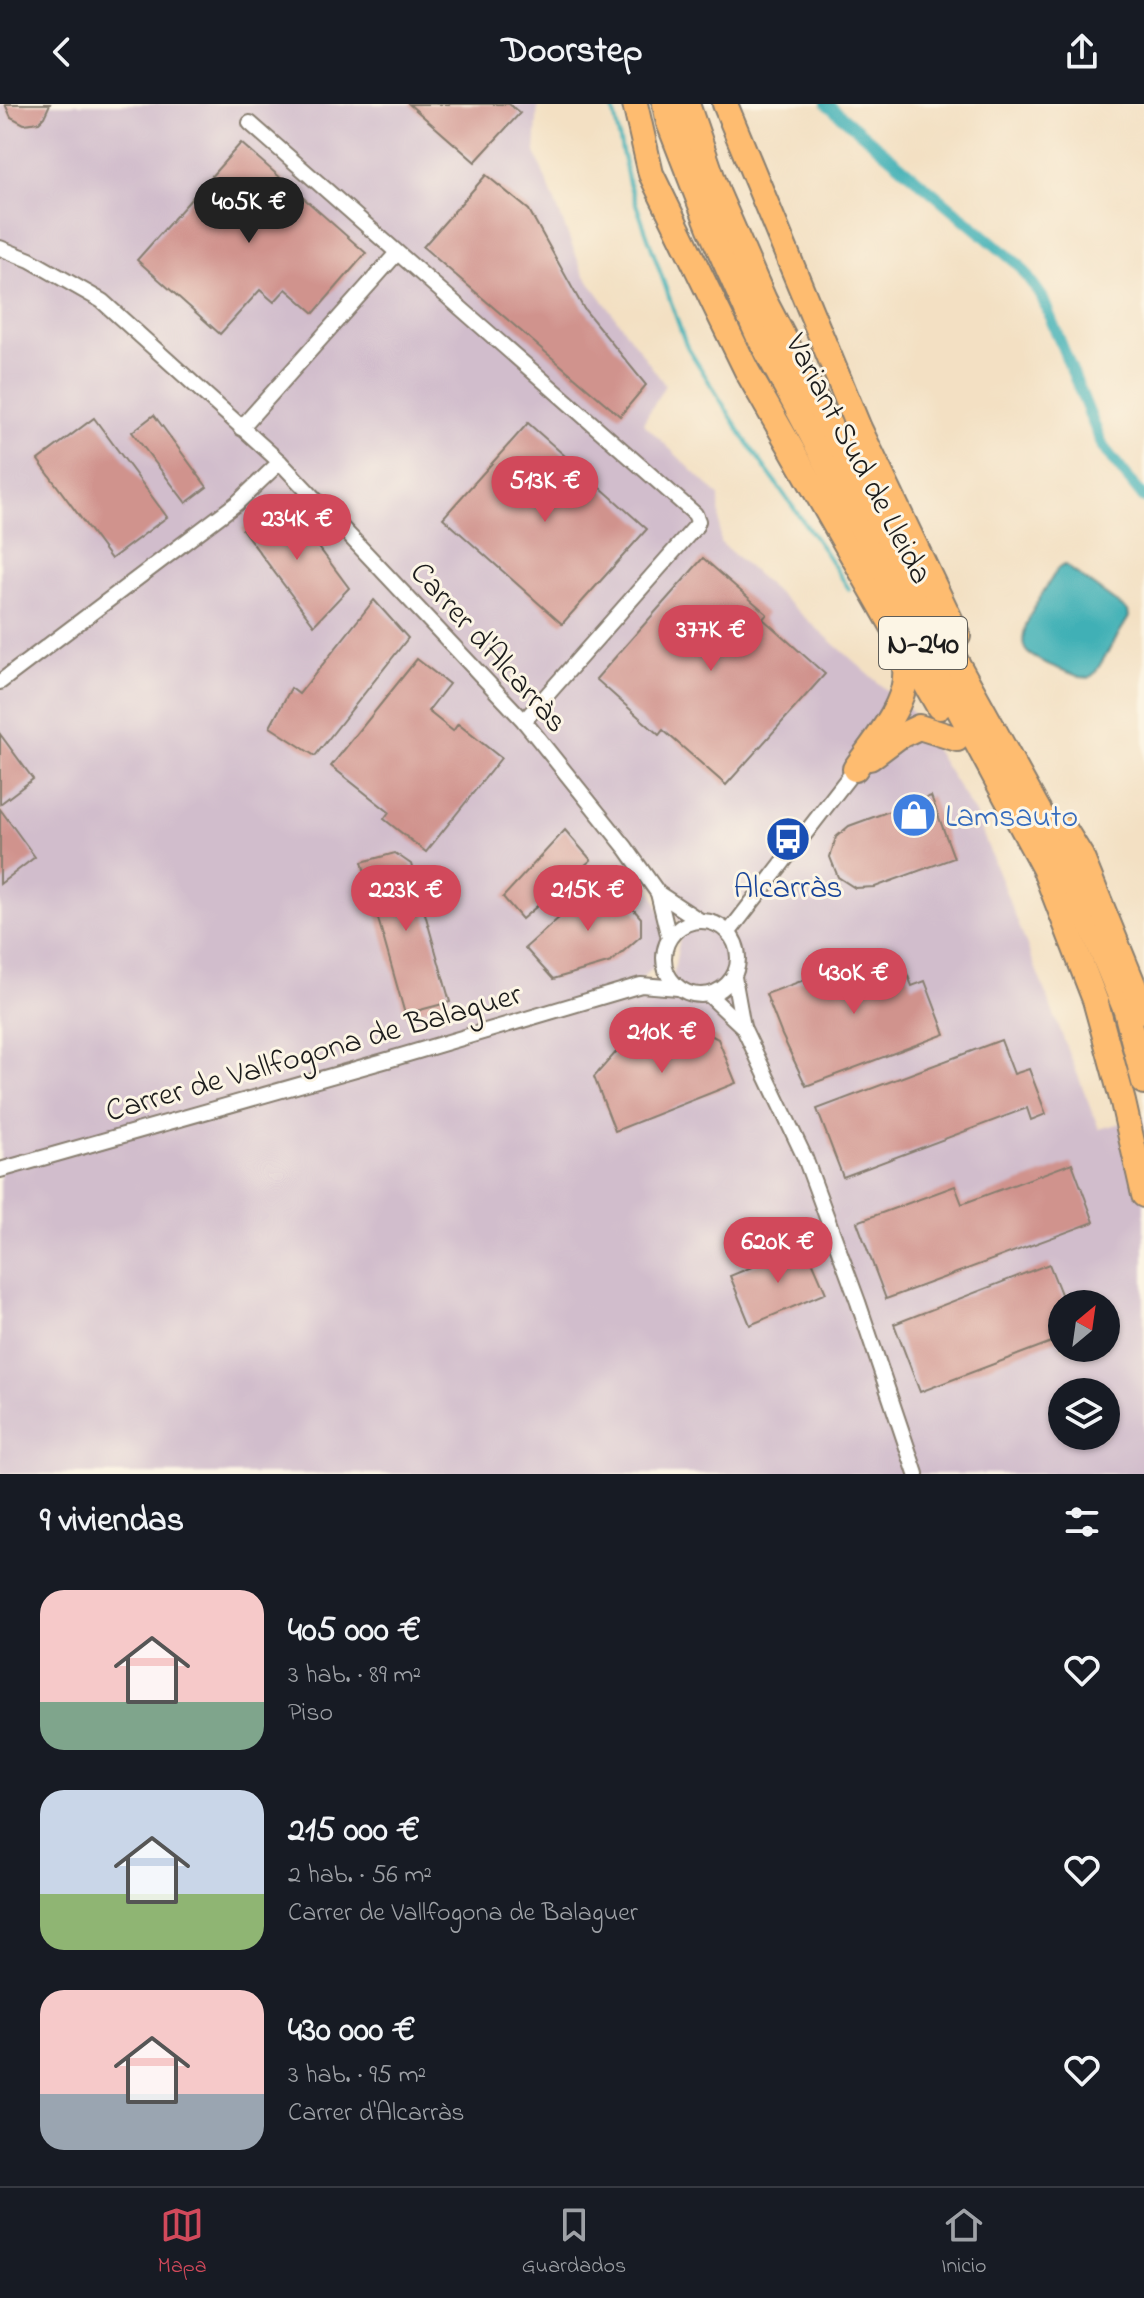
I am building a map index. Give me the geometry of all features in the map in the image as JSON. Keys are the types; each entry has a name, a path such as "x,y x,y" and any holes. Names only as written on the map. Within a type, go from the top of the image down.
{"highway":[{"name":"N-240","path":"635,104 651,174 733,343 1037,878 1095,1000"},
{"name":"Variant Sud de Lleida","path":"665,104 669,123 709,226 758,335 1044,868 1095,1000 1144,1195"},
{"name":"Variant Sud de Lleida","path":"687,104 718,194 764,300 906,571 1061,851 1126,1011 1144,1082"},
{"name":"N-240","path":"725,104 859,428 1061,851"},
{"path":"855,769 905,689 907,666 881,606"},
{"path":"998,719 1081,856 1144,1011"},
{"path":"855,769 898,737 919,727 957,739"}],"street":[{"path":"250,123 695,514 698,521 696,526 524,721"},
{"name":"Carrer d'Alcarràs","path":"0,248 30,260 102,301 280,462 524,721 626,848 658,893 699,920"},
{"path":"241,428 397,253"},
{"path":"0,682 237,503 280,462"},
{"path":"729,932 855,769"},
{"name":"Carrer d'Alcarràs","path":"658,893 669,938"},
{"path":"641,985 678,988 693,995 709,995 723,988 734,977 739,962 737,946 729,932 715,923 699,920 682,926 669,938 664,964 678,988"},
{"path":"641,985 664,964"},
{"path":"734,977 743,1027 805,1158 858,1301 916,1474"},
{"name":"Carrer de Vallfogona de Balaguer","path":"0,1170 641,985"},
{"path":"709,995 743,1027"}],"shaded area":[{"path":"0,104 538,104 535,152 583,273 665,385 643,423 719,496 720,542 912,713 975,814 1099,1129 1144,1117 1144,1474 0,1474","holes":["648,880 682,926 672,981 638,982 664,957 667,929"]}],"water":[{"path":"1065,565 1128,611 1129,617 1089,678 1039,660 1028,653 1024,645 1032,611 1058,568"}],"building":[{"path":"5,104 50,104 39,122 24,124 11,117"},
{"path":"409,104 509,104 520,113 475,162"},
{"path":"241,143 366,253 314,313 286,289 274,302 260,290 220,334 137,260"},
{"path":"486,175 529,210 584,309 646,385 620,416 423,247"},
{"path":"154,415 207,487 186,503 132,432"},
{"path":"94,418 167,517 111,559 38,460"},
{"path":"528,423 647,529 562,624 443,518"},
{"path":"275,510 287,511 297,518 349,588 314,625 242,529 263,514"},
{"path":"703,558 767,614 763,619 825,674 726,785 663,730 659,735 596,679"},
{"path":"374,600 408,638 315,756 270,727 291,688 299,694"},
{"path":"417,659 449,684 428,711 453,731 458,724 501,758 426,852 384,819 389,812 331,766"},
{"path":"0,734 33,779 0,804"},
{"path":"931,796 954,858 875,887 855,888 838,877 830,857 836,837 849,826"},
{"path":"0,809 35,857 0,884"},
{"path":"565,830 591,860 522,919 503,897"},
{"path":"395,853 411,864 450,1002 405,1014 362,862"},
{"path":"605,877 641,918 641,936 611,962 553,979 525,948"},
{"path":"885,950 902,960 912,986 925,981 945,1034 806,1086 766,994"},
{"path":"689,1023 718,1039 736,1083 615,1131 594,1077 617,1051"},
{"path":"1001,1040 1014,1074 1029,1069 1046,1114 1031,1120 1027,1108 843,1177 817,1109"},
{"path":"1072,1163 1094,1222 886,1299 857,1222 955,1186 962,1204"},
{"path":"805,1245 826,1293 750,1325 730,1276"},
{"path":"1049,1264 1059,1290 1048,1290 1048,1343 920,1392 894,1324"}],"waterway":[{"path":"612,104 629,184 686,345 746,441 849,589"},
{"path":"827,104 1019,265 1042,297 1103,447 1144,498"}],"place":[{"name":"Lamsauto","path":"914,815"},
{"name":"Alcarràs","path":"788,839"}]}
